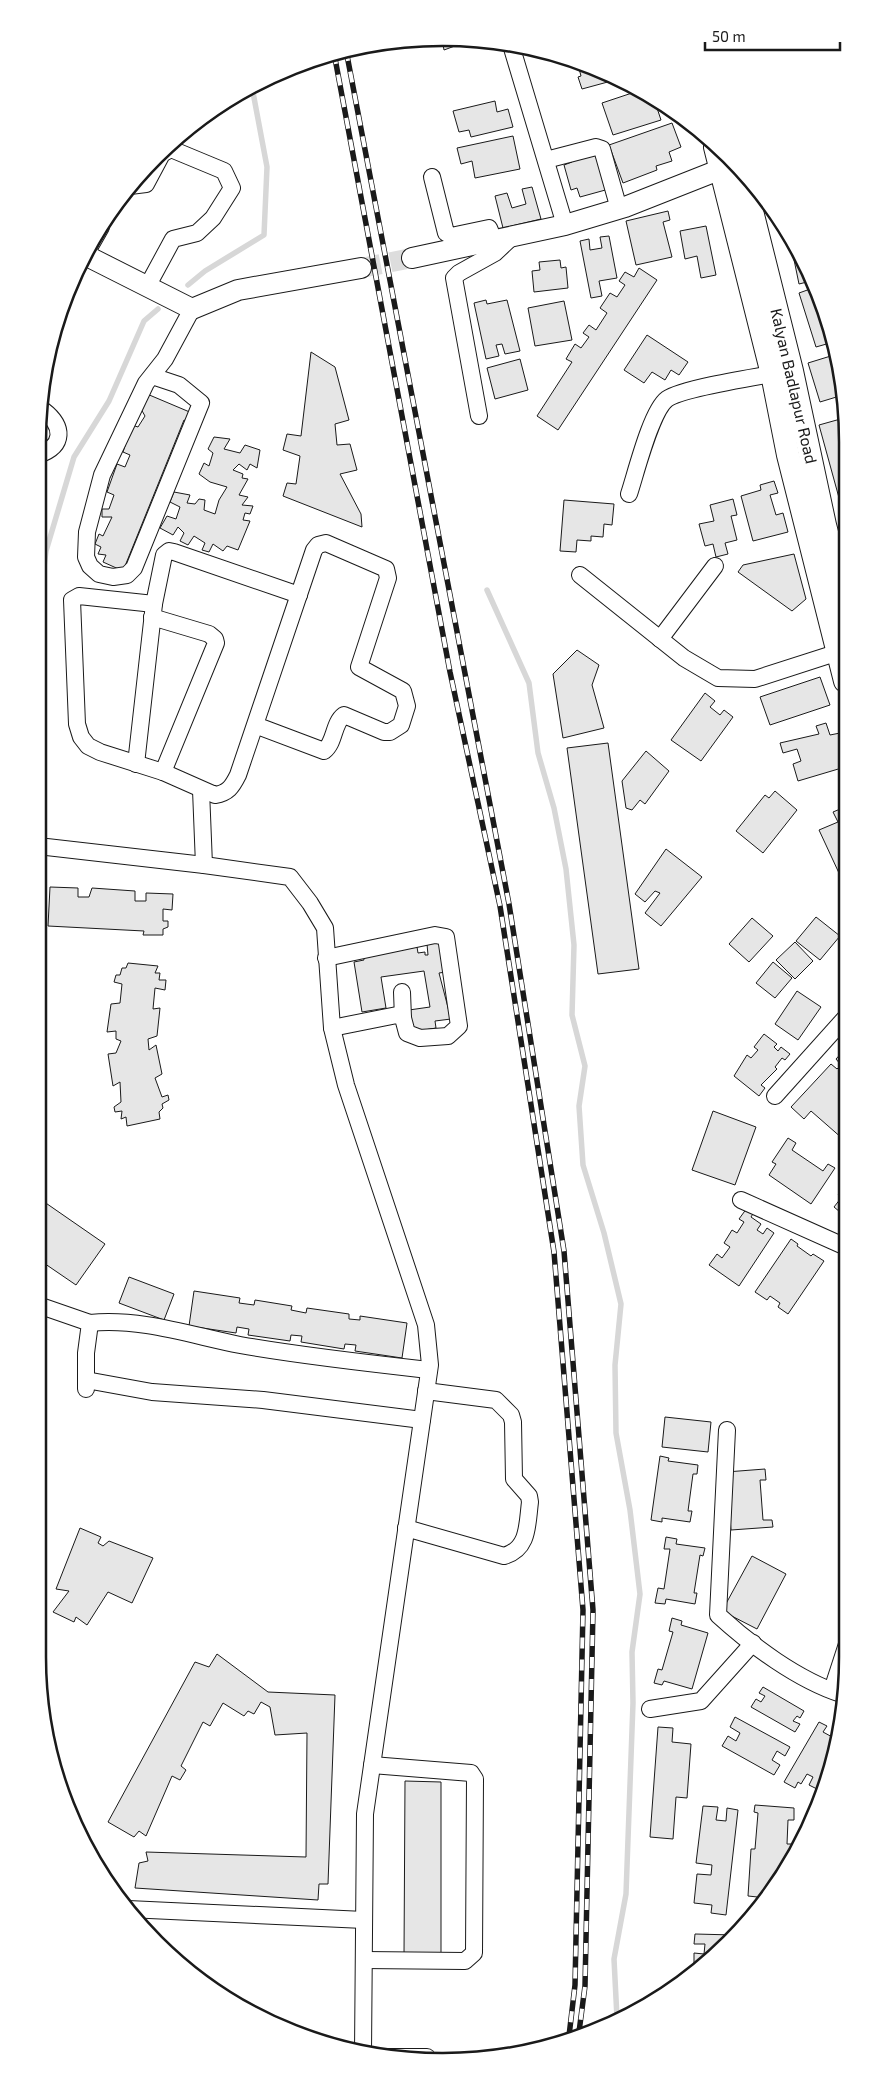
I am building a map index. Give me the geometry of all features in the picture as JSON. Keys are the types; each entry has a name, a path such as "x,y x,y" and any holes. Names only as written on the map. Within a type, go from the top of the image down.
{"main road":[{"name":"Kalyan Badlapur Road","path":"737,177 816,527 839,586"},
{"path":"737,177 782,372"},
{"path":"816,527 839,637"}],"street":[{"path":"513,53 565,225"},
{"path":"546,160 596,146 602,149 619,209"},
{"path":"147,287 173,239 197,233 213,218 232,188 224,171 175,150"},
{"path":"412,258 565,225 731,171"},
{"path":"142,184 146,184 151,174"},
{"path":"432,177 446,233 451,236 489,228 504,238"},
{"path":"479,416 454,278 459,273 495,253 504,238"},
{"path":"92,258 192,309"},
{"path":"152,376 179,385 201,403 134,568 127,575 113,577 99,574 90,566 86,557 87,532 99,485 126,422 152,376 165,359 192,309 238,290 361,268"},
{"path":"629,494 656,413 667,399 685,392 782,372"},
{"path":"46,452 57,444 59,434 54,418 47,413"},
{"path":"163,772 216,643 215,638 153,610 79,596 72,600 77,724 81,737 88,746 100,752 163,772 215,795 227,792 232,788 314,550 322,543 386,570 388,578 359,667 403,690 408,706 405,719 395,729 384,732 344,715 339,720 329,747 324,751 255,725"},
{"path":"136,764 153,610 162,561 169,552 299,595"},
{"path":"660,639 700,585 721,570"},
{"path":"580,575 684,658 718,678 735,680 755,679 839,642"},
{"path":"201,790 204,865"},
{"path":"46,847 290,877 310,903 325,928 332,1028 346,1085 426,1325 429,1370 364,1814 363,2045"},
{"path":"326,958 435,935 446,937 459,1026 448,1036 413,1037 407,1033 403,1018 402,992"},
{"path":"332,1028 396,1015 403,1018"},
{"path":"775,1096 839,1024"},
{"path":"741,1200 839,1244"},
{"path":"46,1308 90,1323 112,1321 149,1325 242,1345 429,1370"},
{"path":"90,1323 86,1353 86,1384 152,1392 263,1400 422,1420"},
{"path":"406,1528 504,1556 512,1554 524,1542 529,1510 528,1496 514,1479 513,1422 511,1415 496,1400 426,1391"},
{"path":"727,1430 718,1615 754,1643 814,1684 836,1692"},
{"path":"650,1709 701,1701 754,1643"},
{"path":"364,1960 465,1961 474,1953 475,1779 471,1773 372,1765"},
{"path":"138,1909 364,1920"}],"building":[{"path":"443,46 454,46 444,50"},
{"path":"580,71 607,82 582,89 578,77 581,76"},
{"path":"630,94 658,110 661,120 613,135 602,103"},
{"path":"495,101 497,112 508,109 513,127 471,137 469,130 459,132 453,111"},
{"path":"672,123 681,147 669,152 672,161 656,166 657,170 623,183 609,145"},
{"path":"513,136 520,169 475,178 472,161 461,164 457,148"},
{"path":"598,150 609,189 580,197 577,188 571,190 564,165 572,162 571,157"},
{"path":"532,187 541,219 503,228 495,196 507,193 512,208 526,204 522,189"},
{"path":"668,211 670,220 663,222 672,257 636,265 626,221"},
{"path":"706,226 716,275 701,278 697,256 685,259 680,231"},
{"path":"609,236 617,278 599,281 602,296 591,298 580,241 589,239 590,250 602,248 600,237"},
{"path":"794,259 805,282 799,284"},
{"path":"560,260 561,268 566,267 568,288 534,292 532,271 540,270 539,262"},
{"path":"639,268 657,280 558,430 537,416 572,362 566,359 575,344 581,348 589,337 583,333 589,325 596,330 607,313 600,308 610,293 617,297 625,285 619,281 625,272 634,277"},
{"path":"808,290 826,344 816,347 799,293"},
{"path":"486,300 487,304 507,300 520,351 505,354 502,344 496,345 499,356 486,359 474,303"},
{"path":"564,301 572,340 535,346 528,308"},
{"path":"647,335 688,362 679,375 671,370 665,380 652,372 644,383 624,370"},
{"path":"311,352 335,367 349,420 335,424 337,445 350,444 357,470 340,474 361,514 362,527 283,496 287,483 296,484 300,456 283,450 287,434 301,436"},
{"path":"829,357 836,397 820,402 808,363"},
{"path":"520,359 528,390 495,399 487,368"},
{"path":"147,394 192,413 188,422 184,420 123,571 103,562 106,555 98,554 101,547 95,544 99,534 103,536 112,517 102,517 102,509 109,509 114,495 107,492 117,464 125,467 130,455 123,452 132,425 138,427 145,416 141,409"},
{"path":"838,420 839,498 819,425"},
{"path":"214,437 230,439 224,449 240,453 245,445 260,450 257,468 250,464 247,470 239,464 233,470 243,474 242,478 248,479 239,495 248,497 242,505 253,506 250,514 245,513 243,520 250,521 238,550 227,546 223,551 213,544 209,552 202,550 205,543 194,536 188,545 180,541 184,533 178,527 173,535 160,528 167,516 176,519 180,507 170,502 174,492 190,495 187,503 195,504 199,499 205,500 204,510 215,514 219,500 227,487 210,482 199,474 204,463 209,466 213,453 208,449"},
{"path":"774,481 778,493 770,495 776,515 783,513 788,532 753,541 741,496 761,490 760,485"},
{"path":"733,499 737,515 731,516 737,540 725,543 728,554 716,557 713,544 705,546 699,524 714,521 710,505"},
{"path":"564,500 614,504 612,525 604,524 603,537 591,536 591,541 577,540 576,552 560,551"},
{"path":"794,554 806,599 792,611 738,572 743,565"},
{"path":"577,650 599,665 592,685 604,728 563,738 553,674"},
{"path":"820,677 830,705 770,725 760,697"},
{"path":"705,693 715,701 710,707 720,715 724,710 733,717 701,761 671,740"},
{"path":"826,723 830,735 839,733 839,769 798,781 793,764 801,761 797,749 783,753 780,743 819,734 816,726"},
{"path":"608,743 639,969 598,974 567,748"},
{"path":"646,751 669,771 645,804 640,800 632,810 626,808 622,781"},
{"path":"775,791 797,810 763,853 736,831 765,795 769,798"},
{"path":"839,810 839,873 819,830 838,822 833,812"},
{"path":"666,849 702,877 661,926 645,913 660,893 655,891 645,902 635,894"},
{"path":"50,887 78,888 78,897 89,897 92,888 135,891 135,901 146,901 146,893 173,894 172,910 163,909 163,921 168,921 168,927 163,929 163,935 143,935 144,931 48,926"},
{"path":"816,917 839,935 820,960 796,941"},
{"path":"752,918 773,936 749,962 729,944"},
{"path":"441,942 446,972 439,973 451,1019 435,1021 436,1028 413,1032 409,1010 430,1007 424,971 381,977 386,1008 362,1012 354,962 364,960 363,955 417,947 418,953 425,952 425,955 428,955 427,944"},
{"path":"795,942 813,961 795,979 776,960"},
{"path":"773,962 792,978 775,998 756,983"},
{"path":"128,963 158,966 155,973 160,973 159,980 166,980 165,990 155,988 153,1009 160,1008 157,1036 148,1039 149,1050 156,1045 162,1074 155,1078 162,1097 168,1095 169,1100 162,1104 163,1108 159,1112 160,1119 127,1126 126,1117 121,1119 122,1111 115,1112 114,1107 121,1102 120,1082 113,1086 108,1054 116,1053 121,1041 116,1039 116,1031 107,1032 111,1004 120,1003 122,984 114,982 116,975 120,975 122,968 126,968"},
{"path":"797,991 821,1007 798,1040 775,1024"},
{"path":"764,1034 777,1044 774,1047 778,1051 781,1047 790,1054 785,1060 782,1058 775,1067 777,1069 761,1085 765,1088 759,1096 734,1076 747,1055 751,1058 758,1050 754,1047"},
{"path":"831,1064 837,1069 839,1067 839,1136 811,1111 804,1119 791,1107"},
{"path":"713,1111 756,1127 735,1185 692,1170"},
{"path":"788,1138 796,1143 792,1150 823,1171 828,1164 835,1168 811,1204 769,1175 776,1164 772,1162"},
{"path":"839,1201 839,1211 834,1207"},
{"path":"46,1203 105,1244 76,1285 46,1264"},
{"path":"747,1208 754,1212 751,1217 761,1224 757,1230 763,1234 767,1228 774,1233 739,1286 709,1265 717,1254 722,1258 730,1247 724,1243 732,1230 737,1233 744,1222 739,1219"},
{"path":"791,1239 811,1256 813,1254 824,1261 788,1314 778,1307 780,1303 770,1296 767,1300 755,1292"},
{"path":"129,1277 174,1294 164,1320 119,1303"},
{"path":"194,1291 240,1298 239,1303 254,1305 255,1300 292,1306 291,1310 306,1313 307,1308 349,1314 349,1319 360,1320 360,1316 407,1323 402,1358 355,1351 356,1345 345,1344 344,1349 301,1342 302,1336 291,1335 290,1341 248,1335 249,1329 237,1327 236,1333 189,1326"},
{"path":"665,1417 711,1422 708,1452 662,1447"},
{"path":"660,1456 669,1458 668,1461 698,1465 697,1474 693,1474 688,1511 692,1511 690,1522 662,1518 662,1522 651,1520"},
{"path":"765,1469 766,1480 760,1480 763,1520 772,1520 773,1527 731,1530 726,1472"},
{"path":"80,1528 101,1537 98,1543 103,1546 109,1541 153,1558 132,1603 108,1592 87,1625 76,1617 74,1622 53,1612 69,1591 56,1589"},
{"path":"666,1537 677,1539 676,1544 705,1548 703,1556 700,1555 694,1593 697,1593 695,1604 666,1599 665,1604 655,1603 658,1588 664,1589 670,1549 664,1549"},
{"path":"752,1556 786,1574 757,1629 722,1611"},
{"path":"672,1618 682,1621 681,1625 708,1633 692,1689 664,1681 662,1685 654,1683 658,1669 662,1670 673,1632 669,1631"},
{"path":"217,1654 268,1692 335,1695 328,1884 319,1884 318,1900 135,1888 139,1863 148,1861 146,1852 306,1857 307,1733 275,1735 270,1707 261,1702 254,1714 248,1711 244,1716 223,1703 210,1726 203,1722 181,1766 186,1770 180,1780 172,1776 146,1836 139,1831 134,1837 108,1822 195,1662 209,1667"},
{"path":"763,1687 804,1711 800,1718 797,1716 793,1721 800,1724 795,1732 751,1707 756,1699 761,1702 765,1696 759,1693"},
{"path":"735,1717 790,1747 785,1756 777,1751 772,1760 780,1765 774,1775 722,1746 728,1736 736,1741 740,1733 730,1727"},
{"path":"819,1722 827,1726 823,1732 830,1736 816,1789 809,1785 813,1777 807,1774 801,1784 798,1782 795,1788 784,1782"},
{"path":"658,1727 673,1728 672,1742 691,1744 687,1798 676,1797 673,1839 650,1837"},
{"path":"405,1781 441,1782 441,1955 404,1955"},
{"path":"755,1805 794,1808 794,1820 788,1820 787,1844 792,1844 758,1897 748,1896 751,1849 755,1849 758,1813 754,1812"},
{"path":"703,1806 718,1807 716,1820 726,1821 727,1808 738,1810 726,1915 711,1913 712,1905 694,1903 697,1874 711,1875 712,1865 696,1863"},
{"path":"695,1934 725,1935 704,1954 705,1944 694,1944"},
{"path":"694,1953 704,1954 694,1962"}],"waterway":[{"path":"188,285 205,271 264,235 267,167 253,94"},
{"path":"46,551 74,457 109,401 144,321 158,309"},
{"path":"487,590 529,683 538,753 554,808 566,869 574,945 572,1015 585,1066 579,1106 583,1165 604,1233 621,1304 615,1365 616,1433 630,1510 640,1594 632,1652 633,1703 626,1894 614,1959 617,2013"}],"tunnel":[{"path":"361,268 412,258"}],"railway":[{"path":"348,58 509,904 564,1251 593,1610 585,1986 579,2028"},
{"path":"336,61 450,672 500,906 554,1252 583,1610 575,1985 569,2032"}]}
